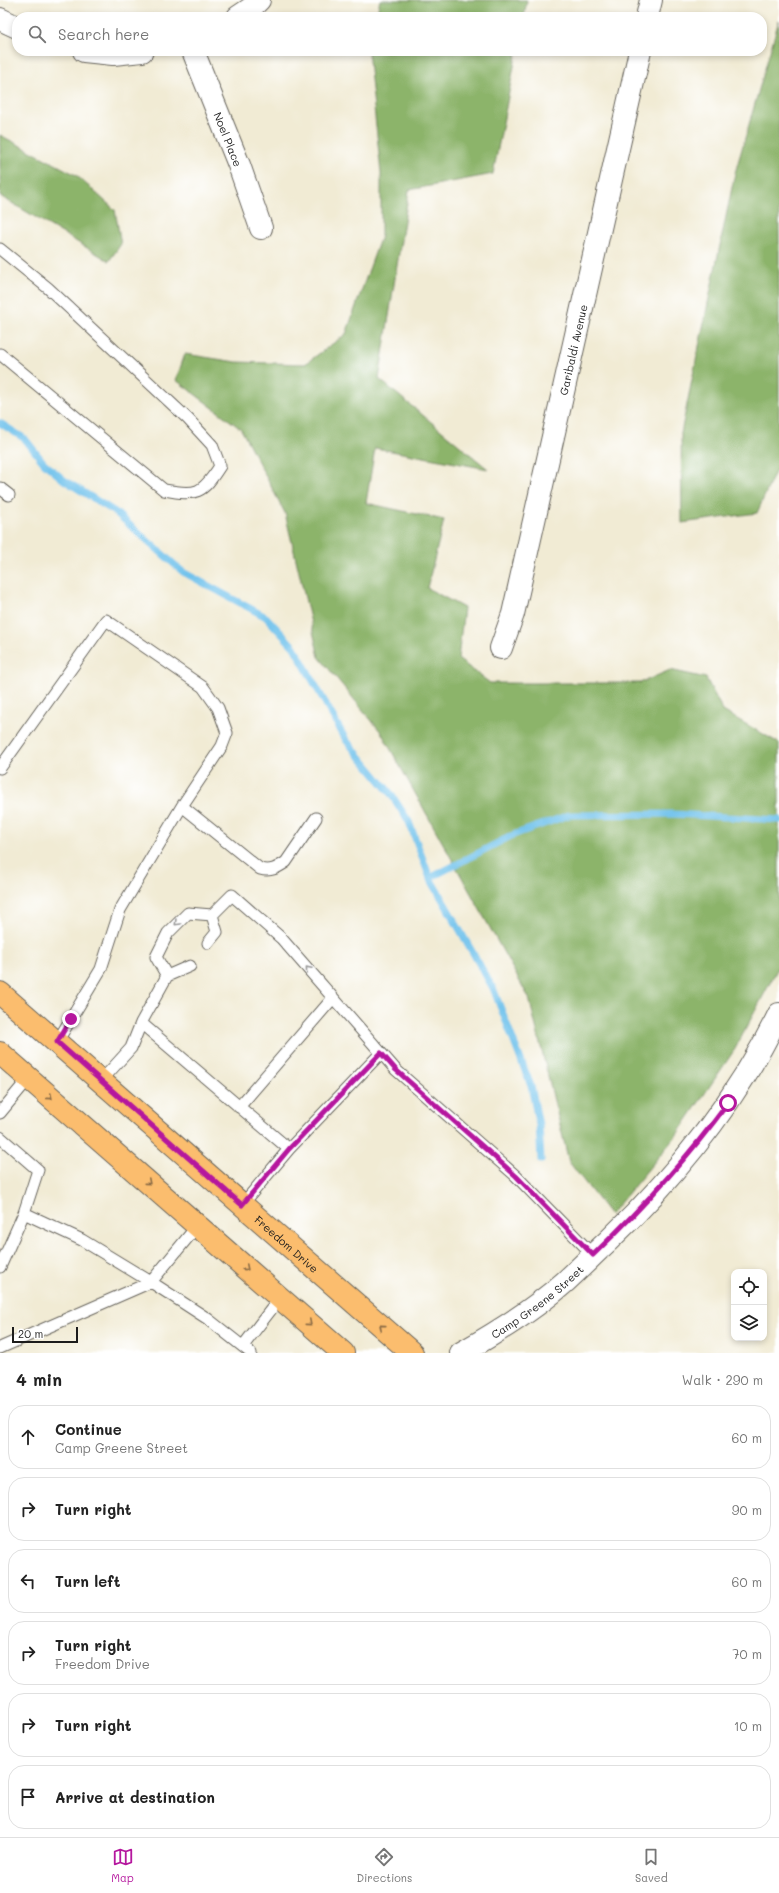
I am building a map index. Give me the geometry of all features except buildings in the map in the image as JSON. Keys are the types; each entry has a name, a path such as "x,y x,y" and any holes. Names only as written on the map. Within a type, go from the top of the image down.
{"main road":[{"name":"Freedom Drive","path":"0,993 412,1353"},
{"path":"0,1053 343,1353"}],"street":[{"path":"246,12 259,0"},
{"path":"649,12 651,0"},
{"path":"0,19 12,25"},
{"name":"Noel Place","path":"195,56 239,165 261,228"},
{"name":"Garibaldi Avenue","path":"501,648 513,614 639,56"},
{"name":"Camp Greene Street","path":"461,1353 516,1319 565,1281 665,1183 700,1142 728,1103 766,1042 779,1014"}],"lane":[{"path":"0,249 48,288 188,418 212,445 220,466 207,485 188,494 164,490 0,354"},
{"path":"0,488 9,495"},
{"path":"0,768 106,620 203,687 218,708 227,733 222,746 182,806 120,910 101,969 57,1042"},
{"path":"182,806 260,869 268,871 279,867 286,862 316,818"},
{"path":"212,915 232,895 280,938 396,1070 516,1176 593,1255"},
{"path":"167,976 156,957 168,933 188,912 212,915"},
{"path":"208,943 217,932 212,915"},
{"path":"101,1081 131,1048 141,1023 167,976 190,966"},
{"path":"240,1107 333,998"},
{"path":"141,1023 289,1149"},
{"path":"242,1205 289,1149 381,1053"},
{"path":"0,1112 29,1078"},
{"path":"0,1137 38,1170 24,1213 0,1267"},
{"path":"24,1213 82,1240 151,1282 197,1311 247,1350 280,1298"},
{"path":"0,1348 151,1282 198,1225"}],"green space":[{"path":"380,0 527,0 525,12 377,12"},
{"path":"779,20 779,470 776,470 757,513 682,523 681,433 735,173"},
{"path":"369,56 516,56 493,174 409,190 379,379 488,469 375,448 366,503 444,520 427,588 464,608 458,659 490,683 640,683 670,670 706,678 723,711 779,743 779,966 735,1049 676,1136 610,1215 569,1162 529,998 381,732 319,657 285,513 241,429 176,380 185,354 236,362 305,364 346,334 381,236 381,173"},
{"path":"0,135 76,175 115,210 121,244 109,261 0,196"}],"waterway":[{"path":"0,423 25,439 44,463 64,480 115,512 183,572 266,617 294,647 346,740 391,794 409,822 430,878 493,988 531,1086 539,1125 541,1160"},
{"path":"430,878 513,835 569,815 673,814 779,820"}],"route":[{"path":"71,1019 57,1042 242,1205 289,1149 381,1053 396,1070 516,1176 593,1255 665,1183 700,1142 728,1103"}]}
